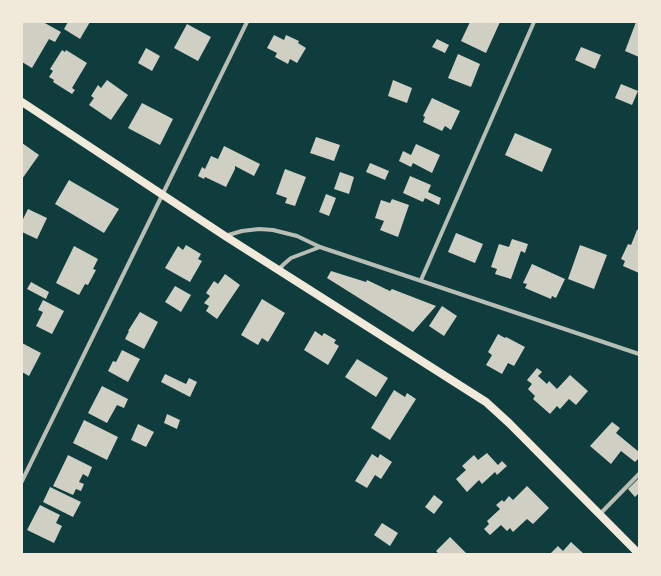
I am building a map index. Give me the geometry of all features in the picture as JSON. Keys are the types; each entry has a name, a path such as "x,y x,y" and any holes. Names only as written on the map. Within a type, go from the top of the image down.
{"main road":[{"path":"22,102 225,236 486,402 509,422 639,554"}],"street":[{"path":"22,480 247,22"},
{"path":"421,280 534,22"},
{"path":"225,236 242,231 266,229 297,236 320,247 639,354"},
{"path":"278,270 292,258 320,247"},
{"path":"600,514 639,474"}],"building":[{"path":"22,22 43,22 61,32 55,42 49,39 32,68 22,62"},
{"path":"68,22 90,22 80,39 64,29"},
{"path":"470,22 500,22 486,53 461,41"},
{"path":"636,22 639,22 639,57 625,51"},
{"path":"187,24 211,37 198,61 174,48"},
{"path":"274,35 284,40 286,35 299,41 298,43 306,48 297,63 290,59 288,64 275,57 277,53 267,48"},
{"path":"437,39 449,45 445,53 432,47"},
{"path":"581,47 601,55 595,69 575,60"},
{"path":"146,48 160,56 152,71 138,63"},
{"path":"62,50 65,52 66,50 87,63 72,88 75,90 72,94 53,82 54,80 49,77 53,71 50,69"},
{"path":"458,54 480,64 471,87 448,78"},
{"path":"107,80 128,95 111,120 89,105 94,98 91,96 98,85 101,88"},
{"path":"393,80 412,88 407,103 388,96"},
{"path":"621,84 638,91 632,105 615,98"},
{"path":"432,98 460,111 451,130 445,126 442,131 423,122 425,117 423,116"},
{"path":"142,103 173,119 160,145 128,128"},
{"path":"515,133 552,149 542,172 505,155"},
{"path":"316,137 340,145 334,161 310,153"},
{"path":"22,143 39,155 22,179"},
{"path":"416,144 440,155 432,173 413,163 411,167 399,161 403,151 411,155"},
{"path":"224,146 260,164 254,176 235,166 226,187 205,177 204,179 198,176 202,167 205,169 211,156 218,159"},
{"path":"370,163 389,171 385,180 366,172"},
{"path":"285,169 306,177 295,206 285,203 287,198 276,194"},
{"path":"340,172 354,177 349,194 334,189"},
{"path":"410,176 431,185 428,192 441,198 439,205 425,198 423,202 403,193"},
{"path":"69,180 119,209 104,233 55,204"},
{"path":"326,194 336,198 329,216 319,212"},
{"path":"392,199 409,205 398,237 380,230 384,221 375,218 381,200 390,203"},
{"path":"28,209 47,218 37,239 22,232 22,221"},
{"path":"639,229 639,273 623,266 625,261 621,259 628,244 631,245 637,230"},
{"path":"456,233 483,244 475,263 448,252"},
{"path":"512,239 528,244 525,253 521,251 511,279 495,274 497,269 491,267 499,244 509,247"},
{"path":"186,245 201,254 198,259 202,261 190,282 165,268 178,246 183,250"},
{"path":"580,245 607,255 594,289 568,279"},
{"path":"74,246 98,259 93,269 96,270 88,285 85,284 79,295 56,283"},
{"path":"532,264 565,279 556,298 552,296 551,299 525,288 527,284 523,283"},
{"path":"331,271 366,282 367,280 390,291 392,289 436,306 413,332 327,278"},
{"path":"225,274 240,285 217,319 206,311 209,306 204,303 210,296 206,293 214,281 218,284"},
{"path":"31,282 49,292 46,299 27,289"},
{"path":"175,286 191,295 181,312 165,302"},
{"path":"262,299 285,313 268,342 262,338 258,345 241,335"},
{"path":"43,300 64,311 52,334 36,326 43,312 38,310"},
{"path":"442,306 457,316 444,336 429,326"},
{"path":"140,312 158,322 144,349 125,339 128,331"},
{"path":"315,331 322,336 324,333 336,340 334,343 339,346 328,365 304,350"},
{"path":"498,334 525,347 514,366 508,363 502,374 486,365 492,355 488,352"},
{"path":"22,343 41,353 29,376 22,372"},
{"path":"122,350 140,359 128,382 108,371 113,361 116,362"},
{"path":"357,359 388,378 376,397 345,377"},
{"path":"537,368 542,372 538,376 547,384 549,381 557,389 570,375 588,391 576,405 569,399 560,409 557,406 550,414 533,399 535,396 528,389 532,384 527,380"},
{"path":"165,374 186,384 189,378 197,382 190,397 161,382"},
{"path":"102,386 128,399 124,408 117,405 107,423 88,413"},
{"path":"394,390 405,397 407,393 416,399 390,440 371,428"},
{"path":"167,414 180,420 177,429 164,423"},
{"path":"84,420 118,437 107,460 73,443"},
{"path":"612,422 620,428 616,433 639,452 639,458 635,462 621,451 611,464 590,446"},
{"path":"138,424 154,432 146,447 131,440"},
{"path":"487,453 498,465 502,461 507,466 497,475 495,472 482,484 479,480 467,492 456,479 466,470 462,466 474,455 478,460"},
{"path":"372,454 378,458 380,454 392,462 381,479 375,475 367,488 355,481"},
{"path":"68,455 92,467 88,477 83,474 79,482 84,484 81,491 76,489 73,495 53,486"},
{"path":"639,478 639,493 635,497 628,489"},
{"path":"527,486 549,508 533,524 527,519 513,532 510,528 507,531 501,525 490,535 484,529 489,524 487,521 500,509 496,505 502,500 504,502 509,496 513,500"},
{"path":"50,487 81,502 73,517 43,502"},
{"path":"434,495 443,502 434,514 425,507"},
{"path":"40,505 60,515 56,523 62,526 54,543 27,530"},
{"path":"382,523 398,533 390,546 374,535"},
{"path":"450,537 467,554 439,554 436,551"},
{"path":"571,542 584,554 550,554 558,546 563,551"}]}
